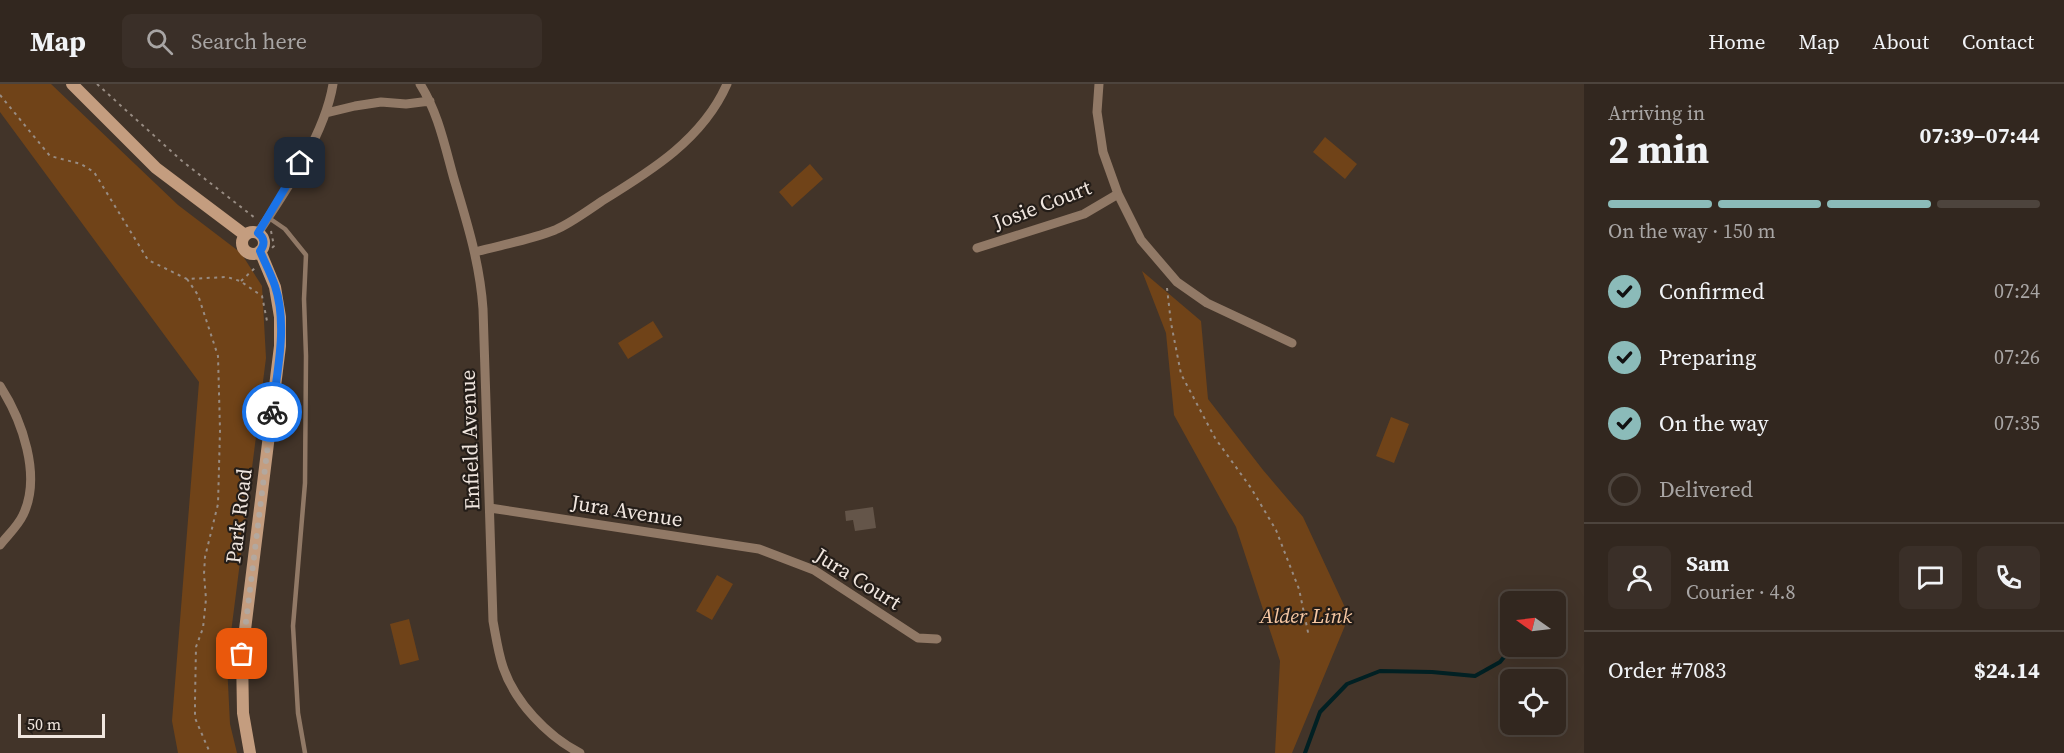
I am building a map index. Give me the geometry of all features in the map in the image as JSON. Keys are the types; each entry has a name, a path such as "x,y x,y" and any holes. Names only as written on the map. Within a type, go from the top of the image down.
{"street":[{"path":"72,84 156,168 245,236"},
{"path":"263,225 262,255 250,253 244,249 242,242 245,236 263,225 318,132 326,113 333,84"},
{"name":"Enfield Avenue","path":"420,84 430,101 480,272 494,621 497,644 503,669 525,706 557,739 579,753"},
{"path":"475,252 555,230 644,175 684,144 703,124 727,84"},
{"path":"1099,84 1097,112 1103,152 1118,194 1141,240 1177,282 1207,303 1292,343"},
{"path":"326,113 381,102 406,104 430,101"},
{"name":"Josie Court","path":"977,248 1084,214 1118,194"},
{"name":"Park Road","path":"250,753 243,713 242,654 280,346 280,317 275,287 262,255"},
{"path":"0,386 16,413 24,435 30,487 23,516 0,545"},
{"name":"Jura Avenue","path":"490,508 759,549"},
{"name":"Jura Court","path":"759,549 814,570 918,638 937,639"}],"lane":[{"path":"263,225 285,230 306,255 304,299 305,483 293,626 298,712 305,753"}],"path":[{"path":"97,84 182,161 272,232 274,246 262,255 240,281"},
{"path":"0,95 50,156 81,164 94,172 148,260 187,279 227,277 240,281 262,296"},
{"path":"1165,270 1171,323 1181,374 1215,438 1251,488 1276,530 1299,589 1309,637"},
{"path":"187,279 198,295 218,356 220,430 218,504 205,557 203,628 196,647 195,718 210,753"}],"green space":[{"path":"0,84 51,84 178,205 241,253 262,286 266,358 227,664 230,724 237,753 178,753 172,721 199,382 0,112"},
{"path":"1325,137 1357,164 1345,179 1313,152"},
{"path":"810,164 823,179 792,207 779,192"},
{"name":"Alder Link","path":"1142,271 1201,321 1208,399 1303,517 1349,616 1292,753 1275,753 1280,661 1236,527 1174,415 1166,333"},
{"path":"653,321 663,337 628,359 618,343"},
{"path":"1391,417 1409,424 1394,463 1376,456"},
{"path":"717,575 733,584 712,620 696,611"},
{"path":"409,619 419,660 400,665 390,624"}],"building":[{"path":"873,507 876,528 855,531 853,520 846,521 845,511"}],"waterway":[{"path":"1305,753 1320,712 1347,684 1380,671 1475,676 1500,662 1504,657"}],"way so far":[{"path":"242,654 272,412"}],"route":[{"path":"272,412 280,346 280,317 275,287 260,251 264,241 258,233 300,163"}]}
